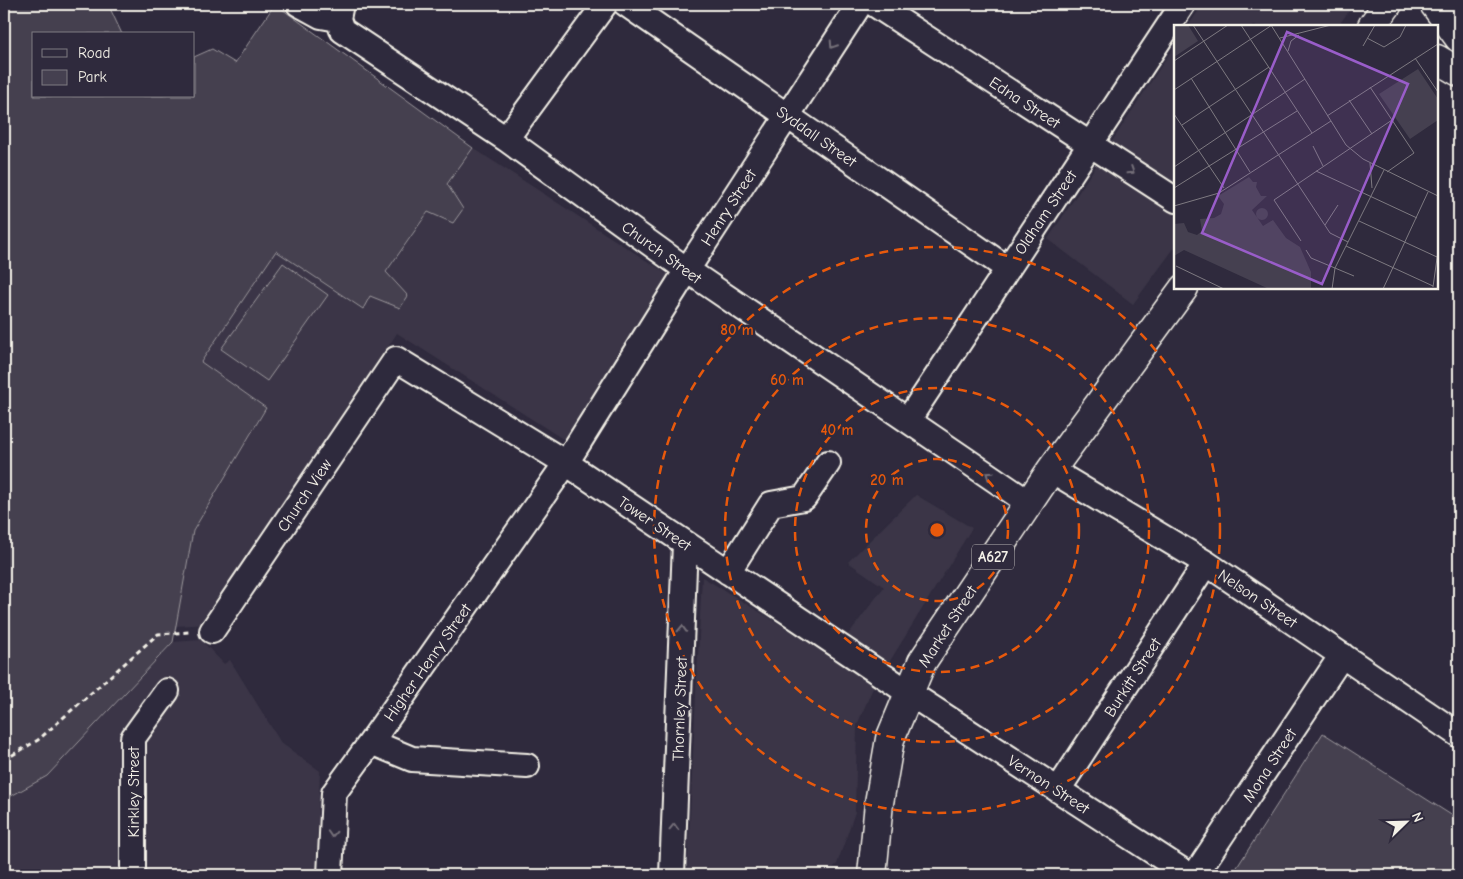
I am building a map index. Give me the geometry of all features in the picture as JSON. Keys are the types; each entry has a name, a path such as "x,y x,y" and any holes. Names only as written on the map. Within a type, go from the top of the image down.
{"main road":[{"path":"1373,25 1388,4"},
{"path":"1434,4 1459,38"},
{"path":"1438,60 1459,72"},
{"name":"Market Street","path":"867,870 890,739 922,662 1051,470 1183,289"}],"street":[{"name":"Church Street","path":"299,4 320,16 339,11 342,30 506,140 687,270 1029,503"},
{"path":"506,140 605,4"},
{"name":"Syddall Street","path":"626,4 1008,269"},
{"name":"Henry Street","path":"566,463 687,270 860,4"},
{"name":"Edna Street","path":"874,4 1174,199"},
{"name":"Oldham Street","path":"908,420 1183,4"},
{"name":"Tower Street","path":"396,359 566,463 909,693"},
{"name":"Church View","path":"212,630 396,359"},
{"name":"Higher Henry Street","path":"330,875 334,793 566,463"},
{"path":"728,572 771,504 804,498 828,463"},
{"name":"Nelson Street","path":"1051,470 1206,563 1459,735"},
{"name":"Thornley Street","path":"672,875 685,543"},
{"name":"Burkitt Street","path":"1058,790 1206,563"},
{"name":"Mona Street","path":"1196,875 1342,654"},
{"name":"Kirkley Street","path":"133,875 133,738 167,691"},
{"name":"Vernon Street","path":"909,693 1189,875"},
{"path":"371,742 412,759 527,766"}],"path":[{"path":"4,760 38,740 158,634 212,630"}],"shaded area":[{"path":"1203,4 1354,4 1339,25 1189,25"},
{"path":"1174,47 1174,248 1133,304 1048,239"},
{"path":"473,148 670,276 566,441 397,333 210,624 175,626 193,531 266,409 201,362 276,250 362,309 370,296 408,296 386,273"},
{"path":"916,495 972,528 872,690 857,725 855,812 837,864 825,875 687,875 702,577 832,656 884,587 848,562"},
{"path":"201,640 224,664 230,660 281,743 320,771 316,875 4,875 4,800 47,776 173,642"}],"green space":[{"path":"4,4 108,4 121,32 32,32 32,98 195,98 195,57 212,49 235,63 275,4 473,148 447,184 463,209 453,223 428,212 386,272 408,296 400,308 370,296 363,309 276,251 201,362 266,408 193,531 173,642 47,776 4,800"},
{"path":"283,263 328,295 267,381 221,349"},
{"path":"1323,733 1459,820 1459,875 1232,875"}]}
